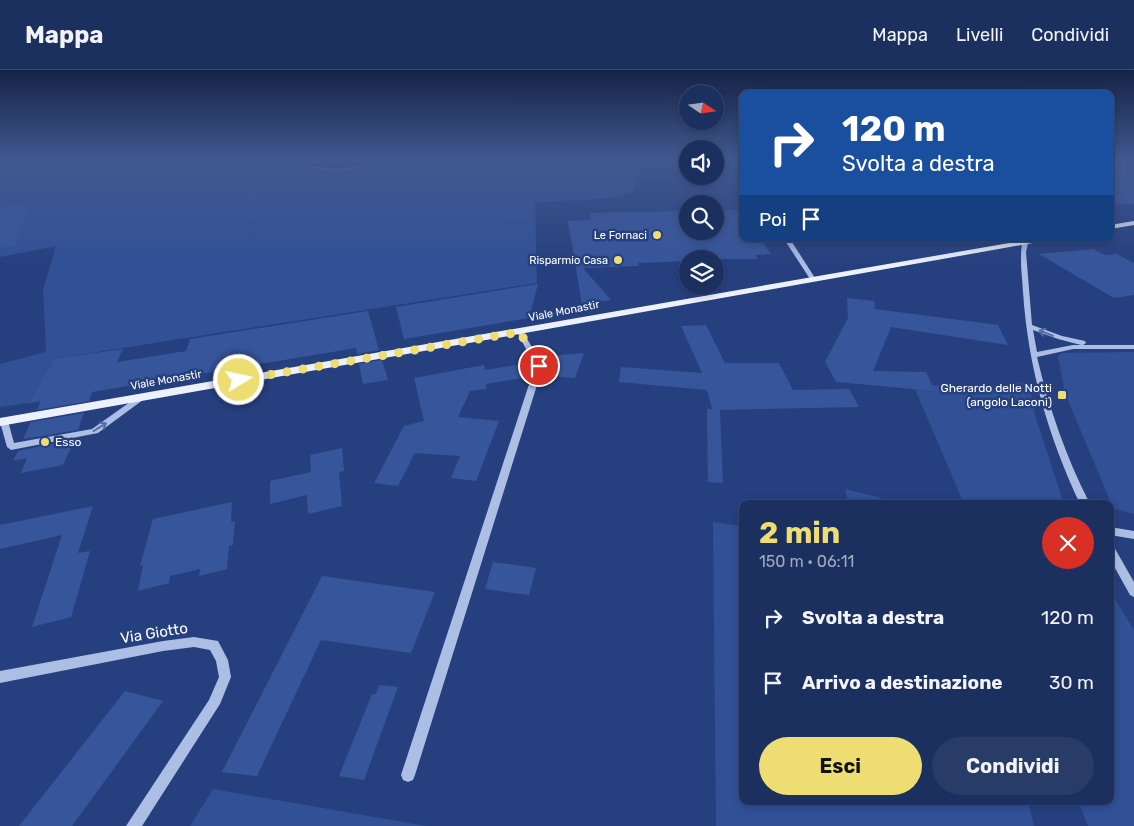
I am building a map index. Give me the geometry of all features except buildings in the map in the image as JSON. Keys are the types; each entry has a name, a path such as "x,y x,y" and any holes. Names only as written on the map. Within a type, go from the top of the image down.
{"main road":[{"path":"1114,226 1134,223"},
{"name":"Viale Monastir","path":"2,422 520,332 1015,242"}],"street":[{"path":"789,242 812,278"},
{"path":"1026,242 1023,252 1035,364 1050,417 1074,482 1083,500"},
{"path":"1030,326 1060,338 1097,346"},
{"path":"408,775 539,366 520,332"},
{"path":"1035,355 1058,349 1097,346 1134,347"},
{"path":"2,422 11,447 95,431 143,397"},
{"path":"1114,532 1134,534"},
{"path":"1114,557 1134,592"},
{"name":"Via Giotto","path":"0,677 163,646 194,642 214,645 222,660 225,677 214,704 133,826"}],"shaded area":[{"path":"0,194 626,194 600,199 535,202 537,283 53,359 29,403 0,407 0,364 46,352 43,290 56,246 0,257"},
{"path":"1134,352 1134,514 1115,509 1114,500 1110,500 1065,393 1058,356 1062,353"},
{"path":"1015,382 1029,384 1036,418 1063,500 962,500 915,389 935,391 932,385 1003,388"},
{"path":"845,489 884,500 848,500"},
{"path":"713,522 739,526 739,805 1029,805 1034,826 716,826"},
{"path":"1114,598 1134,630 1134,826 1088,826 1080,805 1114,805"},
{"path":"213,789 426,826 190,826"}],"place":[{"name":"Le Fornaci","path":"657,235"},
{"name":"Risparmio Casa","path":"618,260"},
{"name":"Gherardo delle Notti (angolo Laconi)","path":"1062,395"},
{"name":"Esso","path":"45,442"}],"route":[{"path":"239,380 520,332 539,366"}]}
